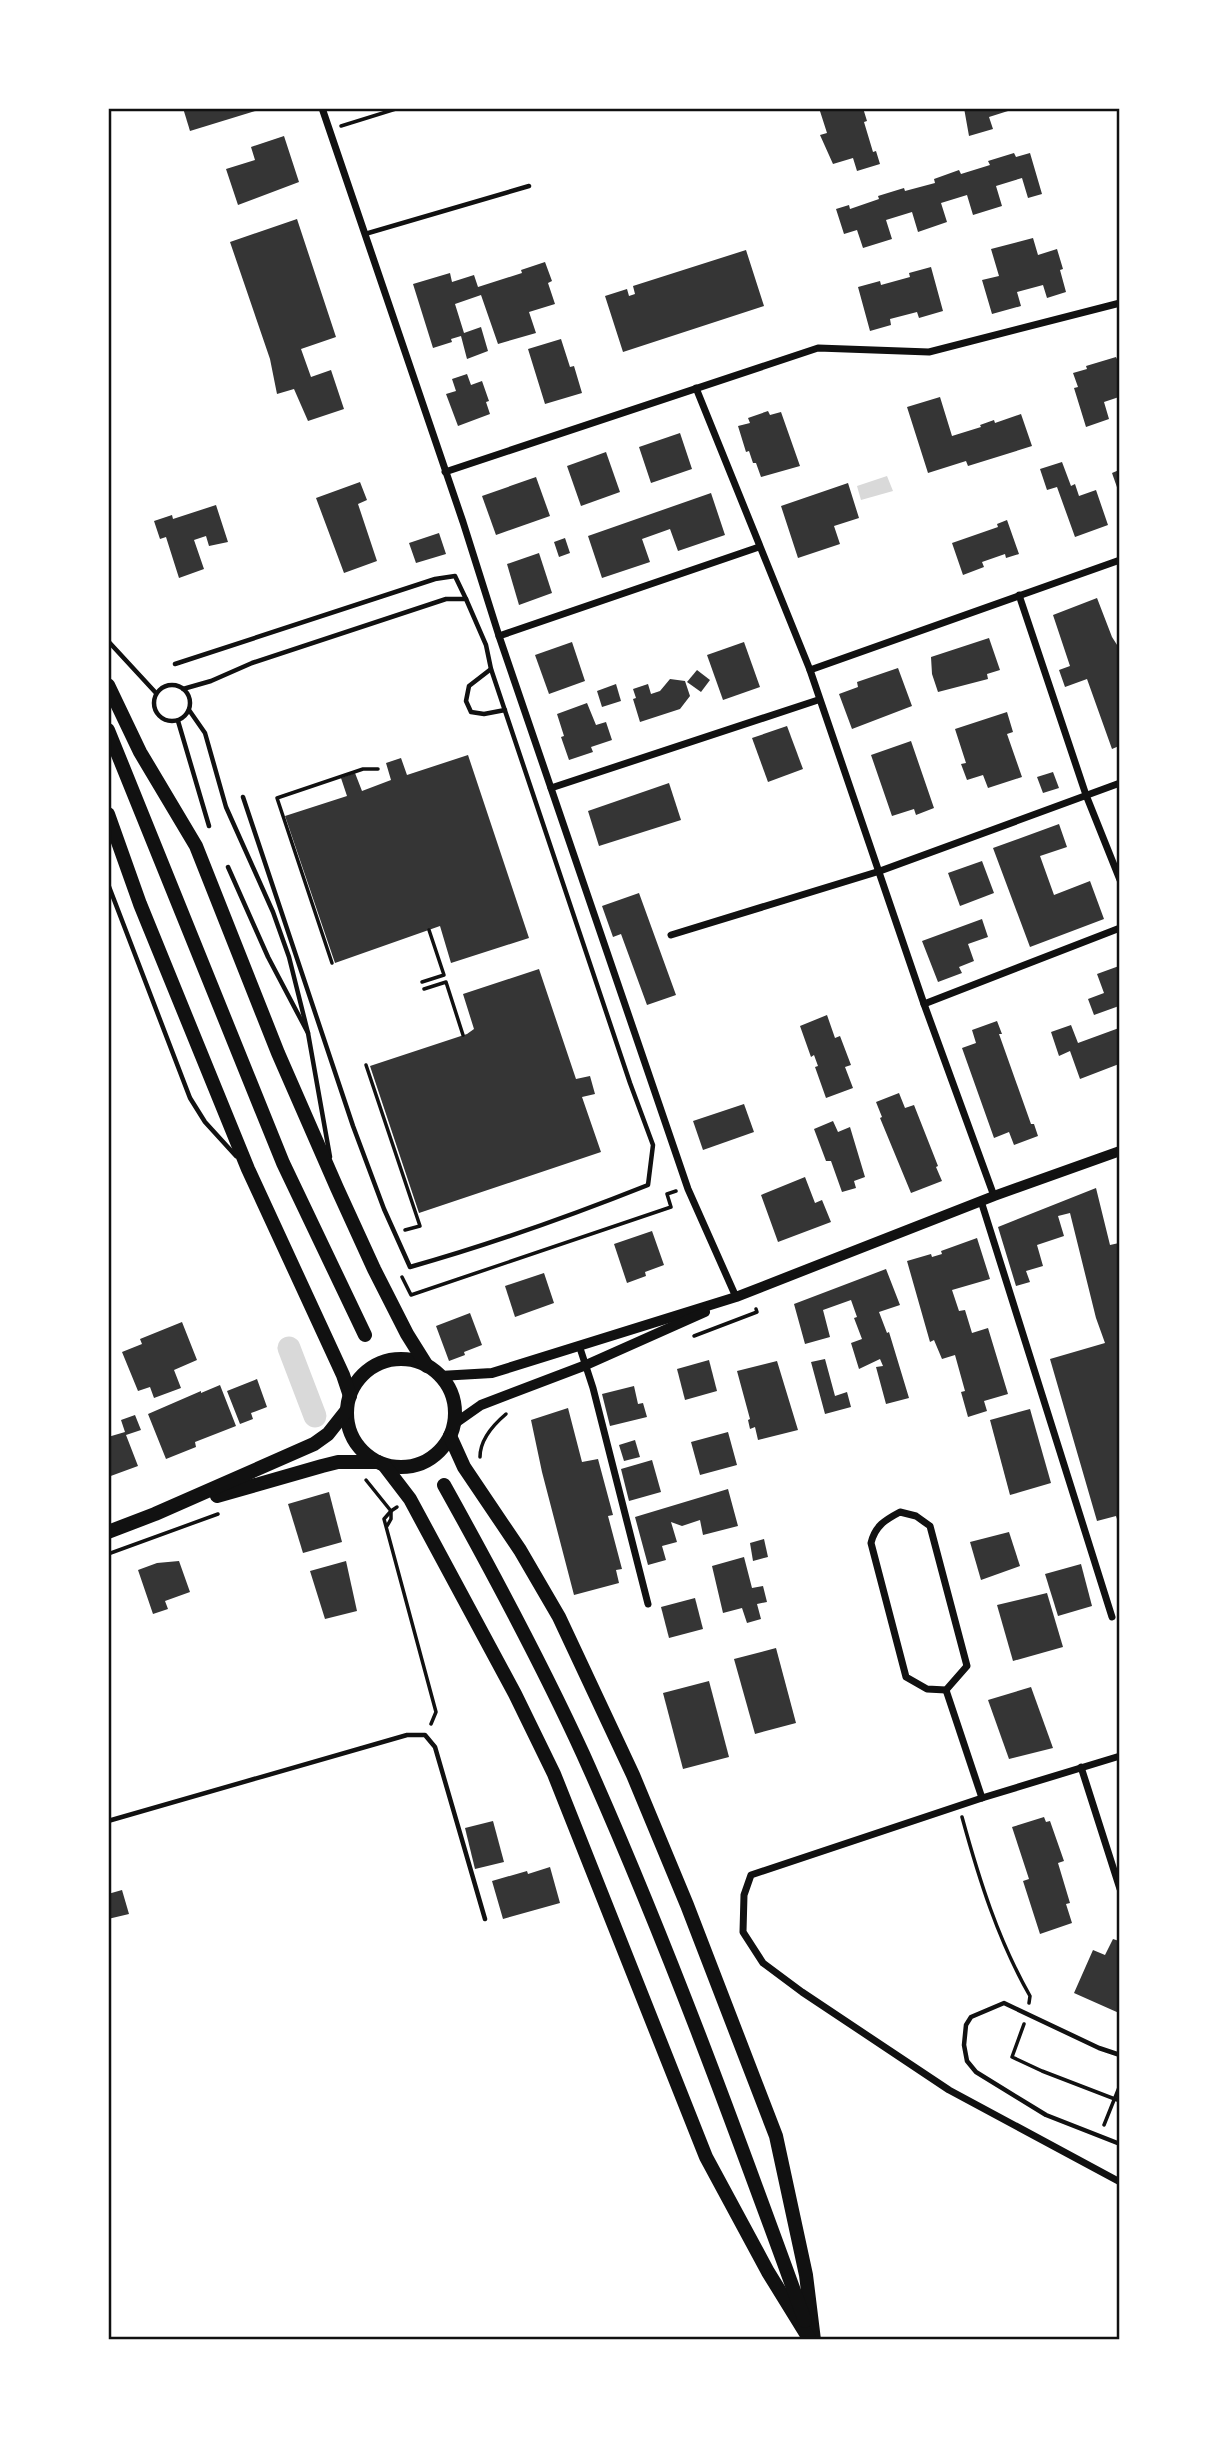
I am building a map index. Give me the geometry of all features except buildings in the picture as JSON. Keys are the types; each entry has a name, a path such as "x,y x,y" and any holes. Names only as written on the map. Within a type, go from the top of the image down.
{"main road":[{"path":"108,685 140,752 196,846 278,1053 337,1188 385,1291 427,1366"},
{"path":"108,730 283,1163 365,1335"},
{"path":"108,814 140,904 248,1169 343,1376 352,1435 358,1446 381,1464 416,1511 515,1693 554,1774 706,2157 768,2272 812,2340"},
{"path":"108,1532 314,1444 328,1434 349,1403 357,1382 381,1363 396,1359 412,1360 427,1366 440,1376 449,1389 454,1404 452,1430 464,1467 520,1550 559,1617 633,1775 687,1905 776,2136 806,2275 812,2340"},
{"path":"155,1514 338,1462 381,1464 400,1468 415,1466 442,1449 452,1430"},
{"path":"444,1485 518,1618 582,1752 631,1864 744,2154 812,2340"}],"street":[{"path":"323,108 499,636 688,1187 736,1297"},
{"path":"445,472 818,348 929,352 1119,303"},
{"path":"696,388 810,670 818,700 880,871 924,1004 994,1196"},
{"path":"499,636 759,547"},
{"path":"810,670 1119,560"},
{"path":"1018,595 1086,795 1119,880"},
{"path":"551,788 818,700"},
{"path":"671,935 880,871 1119,783"},
{"path":"924,1004 1119,928"},
{"path":"452,1430 481,1405 586,1365 736,1297 994,1196 1119,1151"},
{"path":"981,1201 1112,1617"},
{"path":"440,1376 492,1373 736,1297"},
{"path":"579,1345 648,1604"},
{"path":"900,1512 916,1516 930,1526 967,1666 946,1690 927,1689 906,1677 874,1557 871,1543 873,1532 883,1521 900,1512"},
{"path":"946,1690 982,1798"},
{"path":"1119,1755 751,1875 744,1895 743,1932 762,1962 802,1992 949,2090 1119,2182"},
{"path":"1081,1767 1119,1889"}],"lane":[{"path":"365,234 529,186"},
{"path":"175,664 435,579 455,576 486,645 505,710 653,1145 649,1185 562,1220 411,1267 384,1209 353,1126 243,797"},
{"path":"184,689 190,699 189,710 178,721 167,721 157,715 153,704 156,693 165,686 184,689 211,681 252,663 446,599 466,599"},
{"path":"108,641 156,693"},
{"path":"491,668 469,686 466,701 471,712 484,714 505,710"},
{"path":"189,710 205,733 226,807 273,912 289,957 308,1033 337,1188"},
{"path":"178,721 209,826"},
{"path":"228,867 268,957 308,1033"},
{"path":"108,884 190,1098 205,1122 248,1169"},
{"path":"108,1821 407,1735 425,1735 435,1746 485,1919"},
{"path":"1119,2055 1004,2003 971,2017 966,2025 964,2045 968,2062 976,2072 1046,2115 1119,2144"}],"path":[{"path":"329,130 399,108"},
{"path":"332,963 277,798 363,769 378,769"},
{"path":"429,930 463,1035"},
{"path":"422,982 444,975"},
{"path":"424,989 446,982"},
{"path":"366,1065 420,1226 403,1231"},
{"path":"400,1273 411,1295 671,1207 667,1194 688,1187"},
{"path":"365,1479 391,1511 386,1528 436,1713 425,1735"},
{"path":"391,1511 402,1504"},
{"path":"108,1554 226,1511"},
{"path":"959,1805 975,1865 997,1928 1030,1996 1027,2014 1012,2057 1119,2101"},
{"path":"1099,2137 1119,2085"}],"shaded area":[{"path":"887,476 893,491 861,500 857,486"}],"waterway":[{"path":"289,1348 315,1416"}]}
